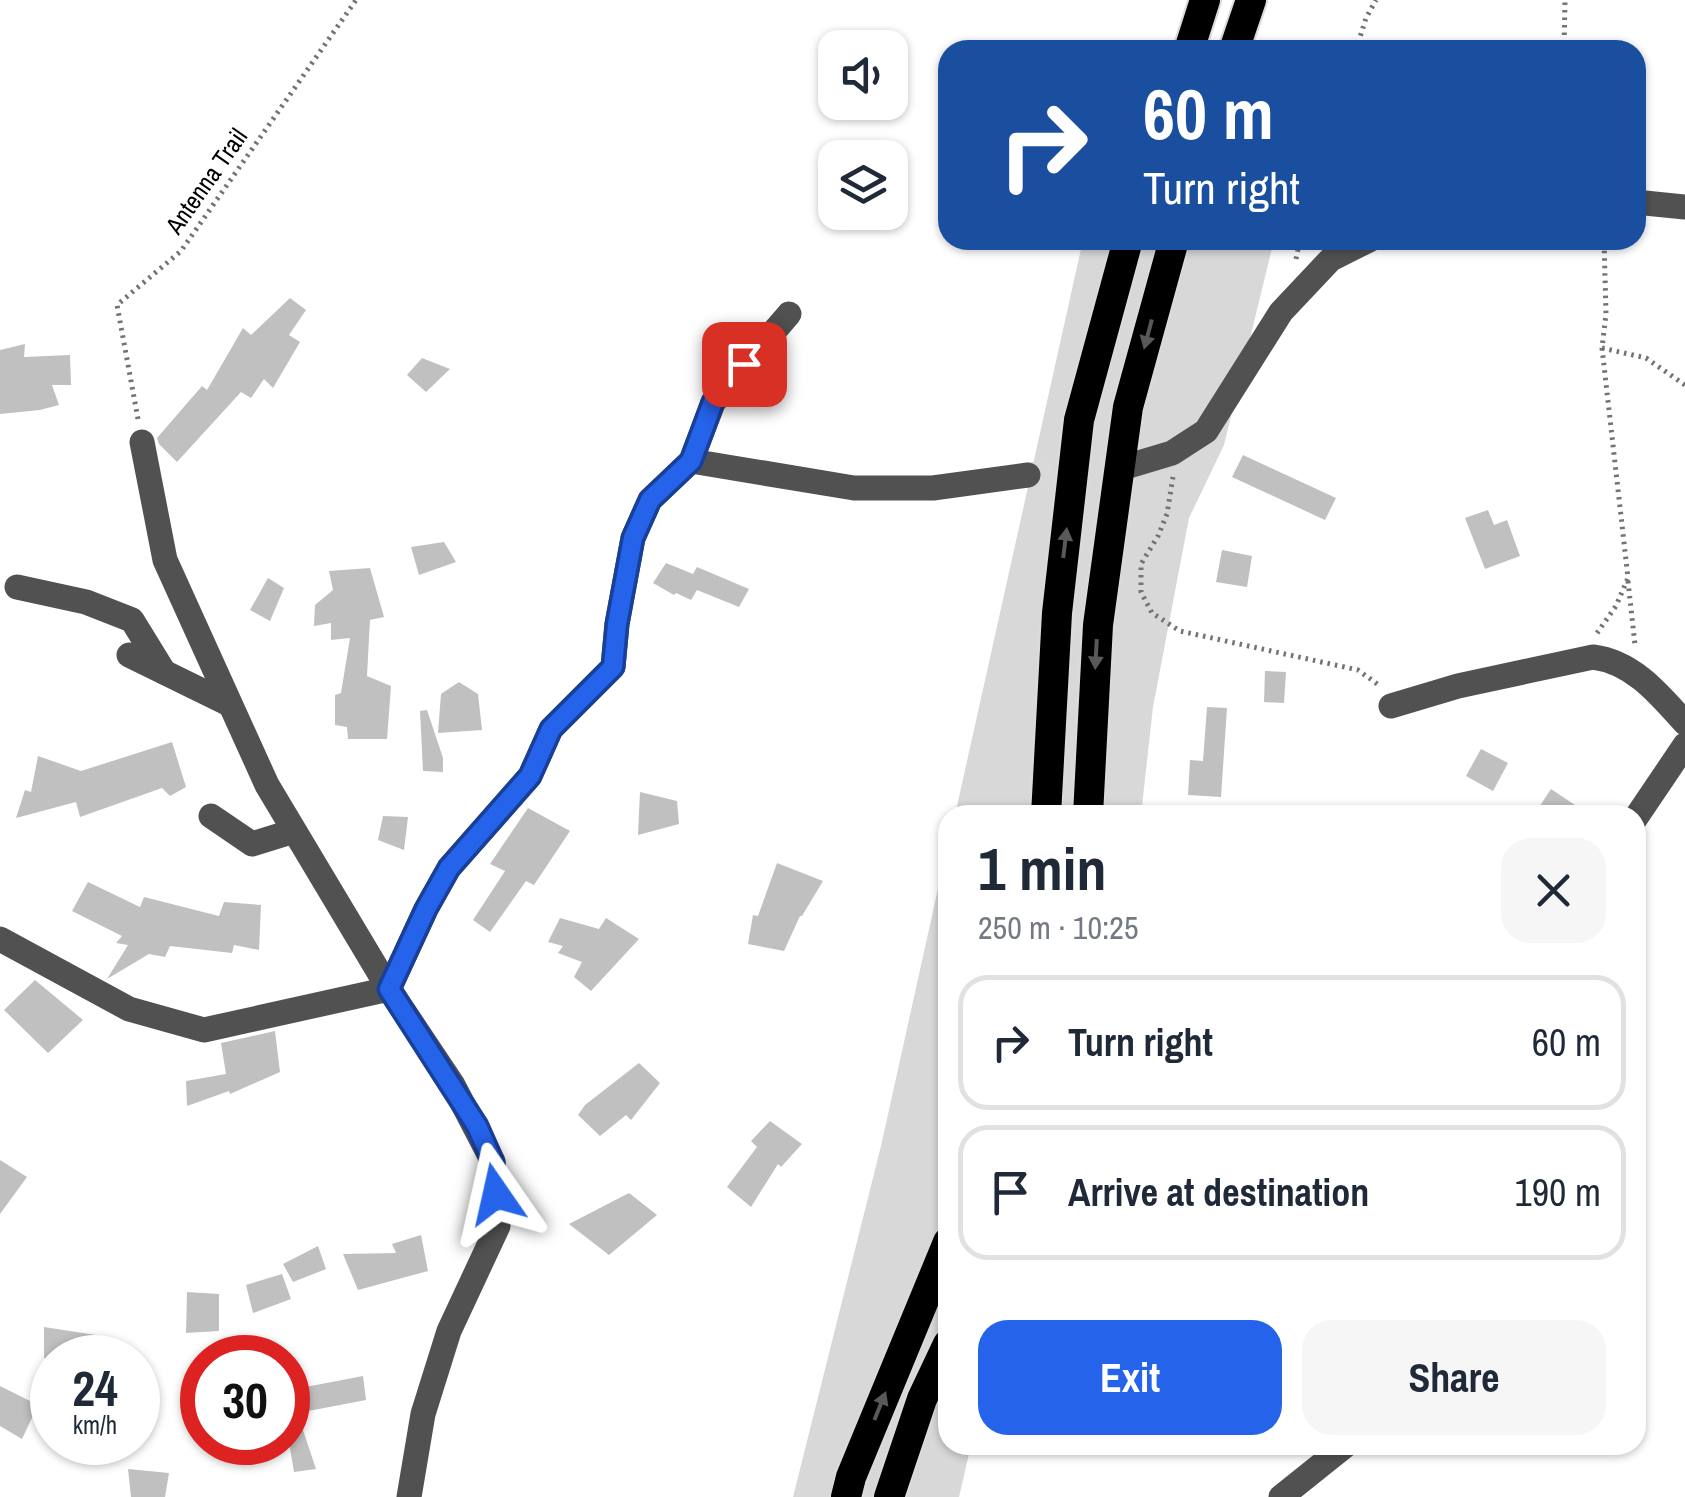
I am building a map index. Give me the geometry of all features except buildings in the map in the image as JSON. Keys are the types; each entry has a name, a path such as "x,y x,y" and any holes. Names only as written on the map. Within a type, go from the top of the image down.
{"highway":[{"path":"1191,40 1205,0"},
{"path":"1237,40 1251,0"},
{"path":"1047,805 1057,612 1079,420 1125,250"},
{"path":"1089,805 1098,626 1128,407 1171,250"},
{"path":"846,1497 938,1266"},
{"path":"889,1497 922,1399 938,1365"}],"street":[{"path":"1646,203 1685,207"},
{"path":"1132,465 1172,453 1206,431 1280,312 1331,259 1349,250"},
{"path":"389,989 449,868 530,776 551,729 613,667 633,538 650,500 691,461 713,402 789,314"},
{"path":"142,442 165,560 267,785 389,989 477,1126 493,1162 498,1226 449,1331 423,1414 410,1497"},
{"path":"691,461 854,488 933,488 1028,475"},
{"path":"17,587 86,602 132,620 164,672"},
{"path":"129,655 229,704"},
{"path":"1391,706 1458,686 1593,657 1614,660 1645,681 1685,722"},
{"path":"1645,805 1685,746"},
{"path":"210,816 252,844 294,831"},
{"path":"0,940 130,1008 204,1030 389,989"},
{"path":"1281,1497 1334,1455"}],"path":[{"name":"Antenna Trail","path":"142,442 117,305 181,251 356,0"},
{"path":"1359,40 1376,0"},
{"path":"1564,40 1565,0"},
{"path":"1604,250 1606,314 1602,348 1631,629 1645,681"},
{"path":"1602,348 1646,358 1685,385"},
{"path":"1172,453 1173,492 1167,514 1141,564 1140,592 1152,614 1180,632 1358,670 1378,683 1391,706"},
{"path":"1566,662 1602,629 1628,578"}],"shaded area":[{"path":"1081,250 1272,250 1224,445 1189,518 1153,707 1142,805 957,805"},
{"path":"938,889 938,1455 969,1455 959,1497 793,1497 881,1146"}],"tunnel":[{"path":"1028,475 1132,465"}],"route":[{"path":"496,1194 493,1162 477,1126 389,989 449,868 530,776 551,729 613,667 633,538 650,500 691,461 713,402 744,364"}]}
